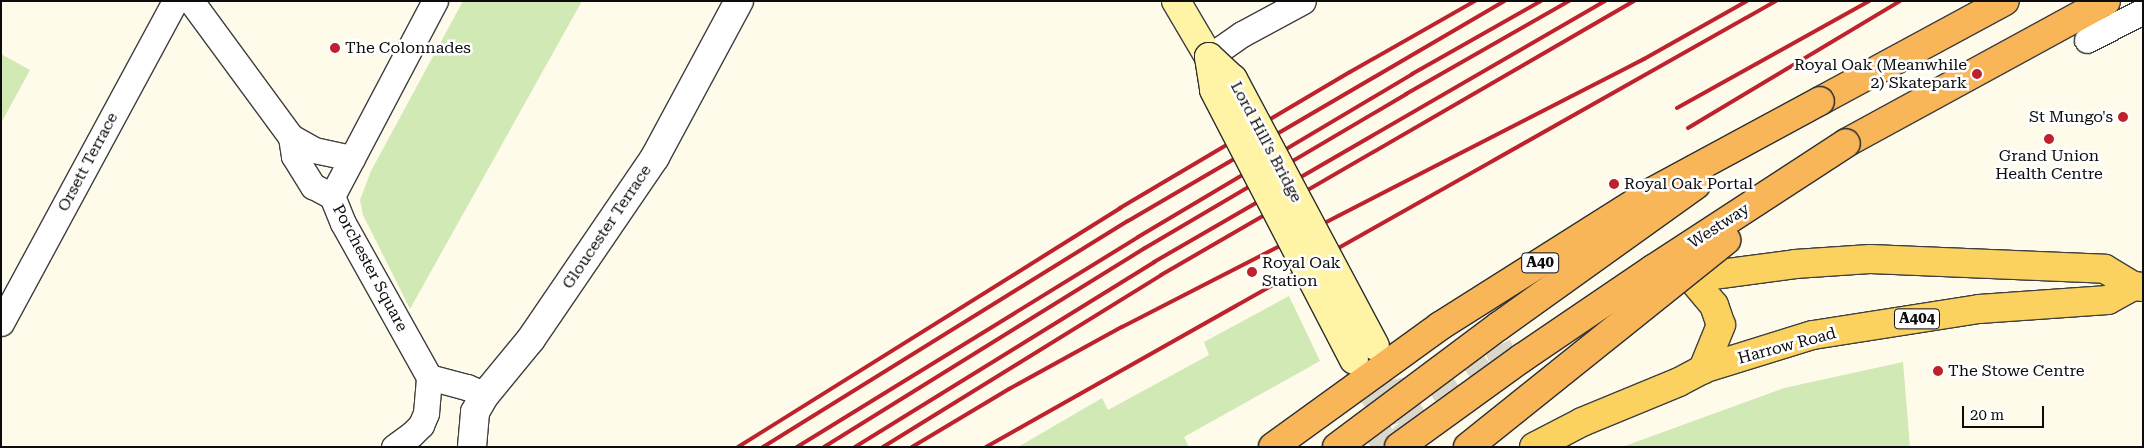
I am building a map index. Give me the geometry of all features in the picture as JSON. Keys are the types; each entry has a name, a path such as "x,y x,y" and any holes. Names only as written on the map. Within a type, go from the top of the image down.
{"highway":[{"name":"A40","path":"1273,447 1440,326 1650,193 2005,1"},
{"name":"Westway","path":"1399,447 1522,358 1653,269 1846,143 2106,1"},
{"name":"A40","path":"1337,447 1499,326 1673,201 1820,101"},
{"path":"1468,447 1846,143"}],"main road":[{"name":"Lord Hill's Bridge","path":"1176,1 1209,57 1233,79 1364,353"},
{"name":"Harrow Road","path":"1703,369 1721,325 1702,277 1795,264 1870,259 2105,269 2138,286"},
{"name":"Harrow Road","path":"1536,445 1703,369 1813,335 1979,309 2108,300 2138,286"}],"street":[{"name":"Orsett Terrace","path":"1,322 175,1"},
{"path":"191,1 291,137 314,150 352,158"},
{"name":"Porchester Square","path":"429,377 343,223 332,196 435,1"},
{"name":"Gloucester Terrace","path":"472,447 475,412 485,395 531,339 654,157 739,1"},
{"path":"1209,57 1242,34 1303,1"},
{"path":"2087,40 2143,11"},
{"path":"291,137 294,156 313,186 332,196"},
{"path":"394,447 412,434 424,419 429,377 468,387 485,395"}],"green space":[{"path":"463,1 582,1 410,309 363,215 360,200 371,171"},
{"path":"1,54 30,70 1,123"},
{"path":"1289,296 1320,361 1184,437 1189,447 1018,447 1102,398 1108,410 1209,355 1204,342"},
{"path":"1903,362 1910,447 1622,447 1784,388"}],"tunnel":[{"path":"1375,346 1391,380 1400,423"},
{"path":"1371,447 1400,424 1490,364 1521,350"},
{"path":"1354,360 1371,392 1418,447"}],"railway":[{"path":"738,447 1120,208 1350,72 1475,1"},
{"path":"763,447 1128,221 1505,1"},
{"path":"797,447 1138,237 1412,74 1541,1"},
{"path":"824,447 1145,248 1406,94 1569,1"},
{"path":"855,447 1154,262 1605,1"},
{"path":"883,447 1161,275 1634,1"},
{"path":"912,447 1009,389 1122,327 1644,59 1747,1"},
{"path":"986,447 1776,1"},
{"path":"1677,108 1869,1"},
{"path":"1688,128 1900,1"}],"place":[{"name":"The Colonnades","path":"335,48"},
{"name":"Royal Oak (Meanwhile 2) Skatepark","path":"1977,74"},
{"name":"St Mungo's","path":"2123,117"},
{"name":"Grand Union Health Centre","path":"2049,139"},
{"name":"Royal Oak Portal","path":"1614,184"},
{"name":"Royal Oak Station","path":"1252,272"},
{"name":"The Stowe Centre","path":"1938,371"}]}
